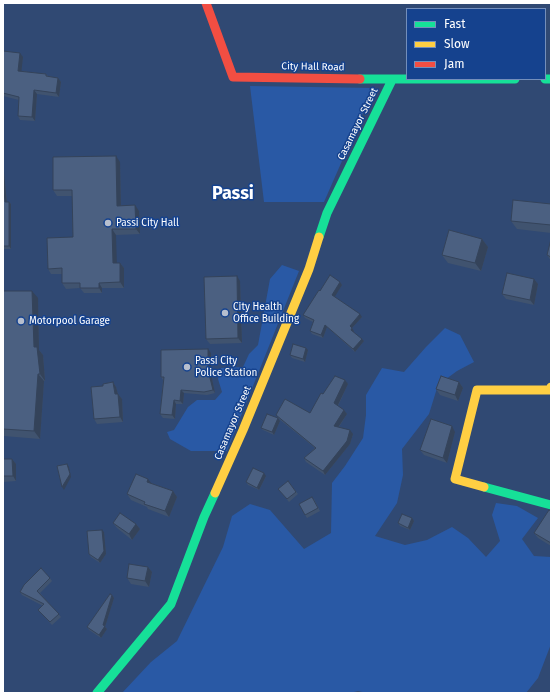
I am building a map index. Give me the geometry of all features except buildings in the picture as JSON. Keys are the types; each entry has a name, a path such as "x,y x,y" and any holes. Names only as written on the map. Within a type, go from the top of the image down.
{"street":[{"name":"City Hall Road","path":"206,3 233,77 406,80"},
{"name":"Casamayor Street","path":"97,693 171,604 204,517 243,430 309,269 327,213 392,80"},
{"path":"551,387 550,390 477,390 455,479 551,505"}],"shaded area":[{"path":"250,86 374,88 324,202 264,202"},
{"path":"282,265 299,271 227,451 191,451 170,439 167,432 174,430 188,407 197,400 215,400 222,392 218,379 221,368 243,367 249,354 258,345 270,279"},
{"path":"445,328 460,335 474,362 457,371 438,385 429,414 402,449 403,475 397,503 375,536 405,545 427,540 452,527 468,538 486,557 500,541 492,515 496,503 517,506 538,518 522,539 534,556 551,557 551,644 538,678 526,693 367,693 358,691 350,693 122,693 151,662 177,641 223,547 232,516 250,504 270,510 304,549 331,533 332,483 363,438 366,415 366,395 382,368 404,372"}],"traffic: fast":[{"path":"360,79 406,79"},
{"path":"546,79 551,79"},
{"path":"319,237 327,213 392,80"},
{"path":"484,487 551,505"},
{"path":"97,693 171,604 204,517 215,493"}],"traffic: slow":[{"path":"215,493 243,430 309,269 319,237"},
{"path":"484,487 455,479 477,390 550,390 551,387"}],"traffic: jam":[{"path":"206,3 233,77 360,79"}],"place":[{"name":"Passi City Hall","path":"108,223"},
{"name":"City Health Office Building","path":"225,313"},
{"name":"Motorpool Garage","path":"21,321"},
{"name":"Passi City Police Station","path":"187,367"}],"district":[{"name":"Passi","path":"233,194"}]}
